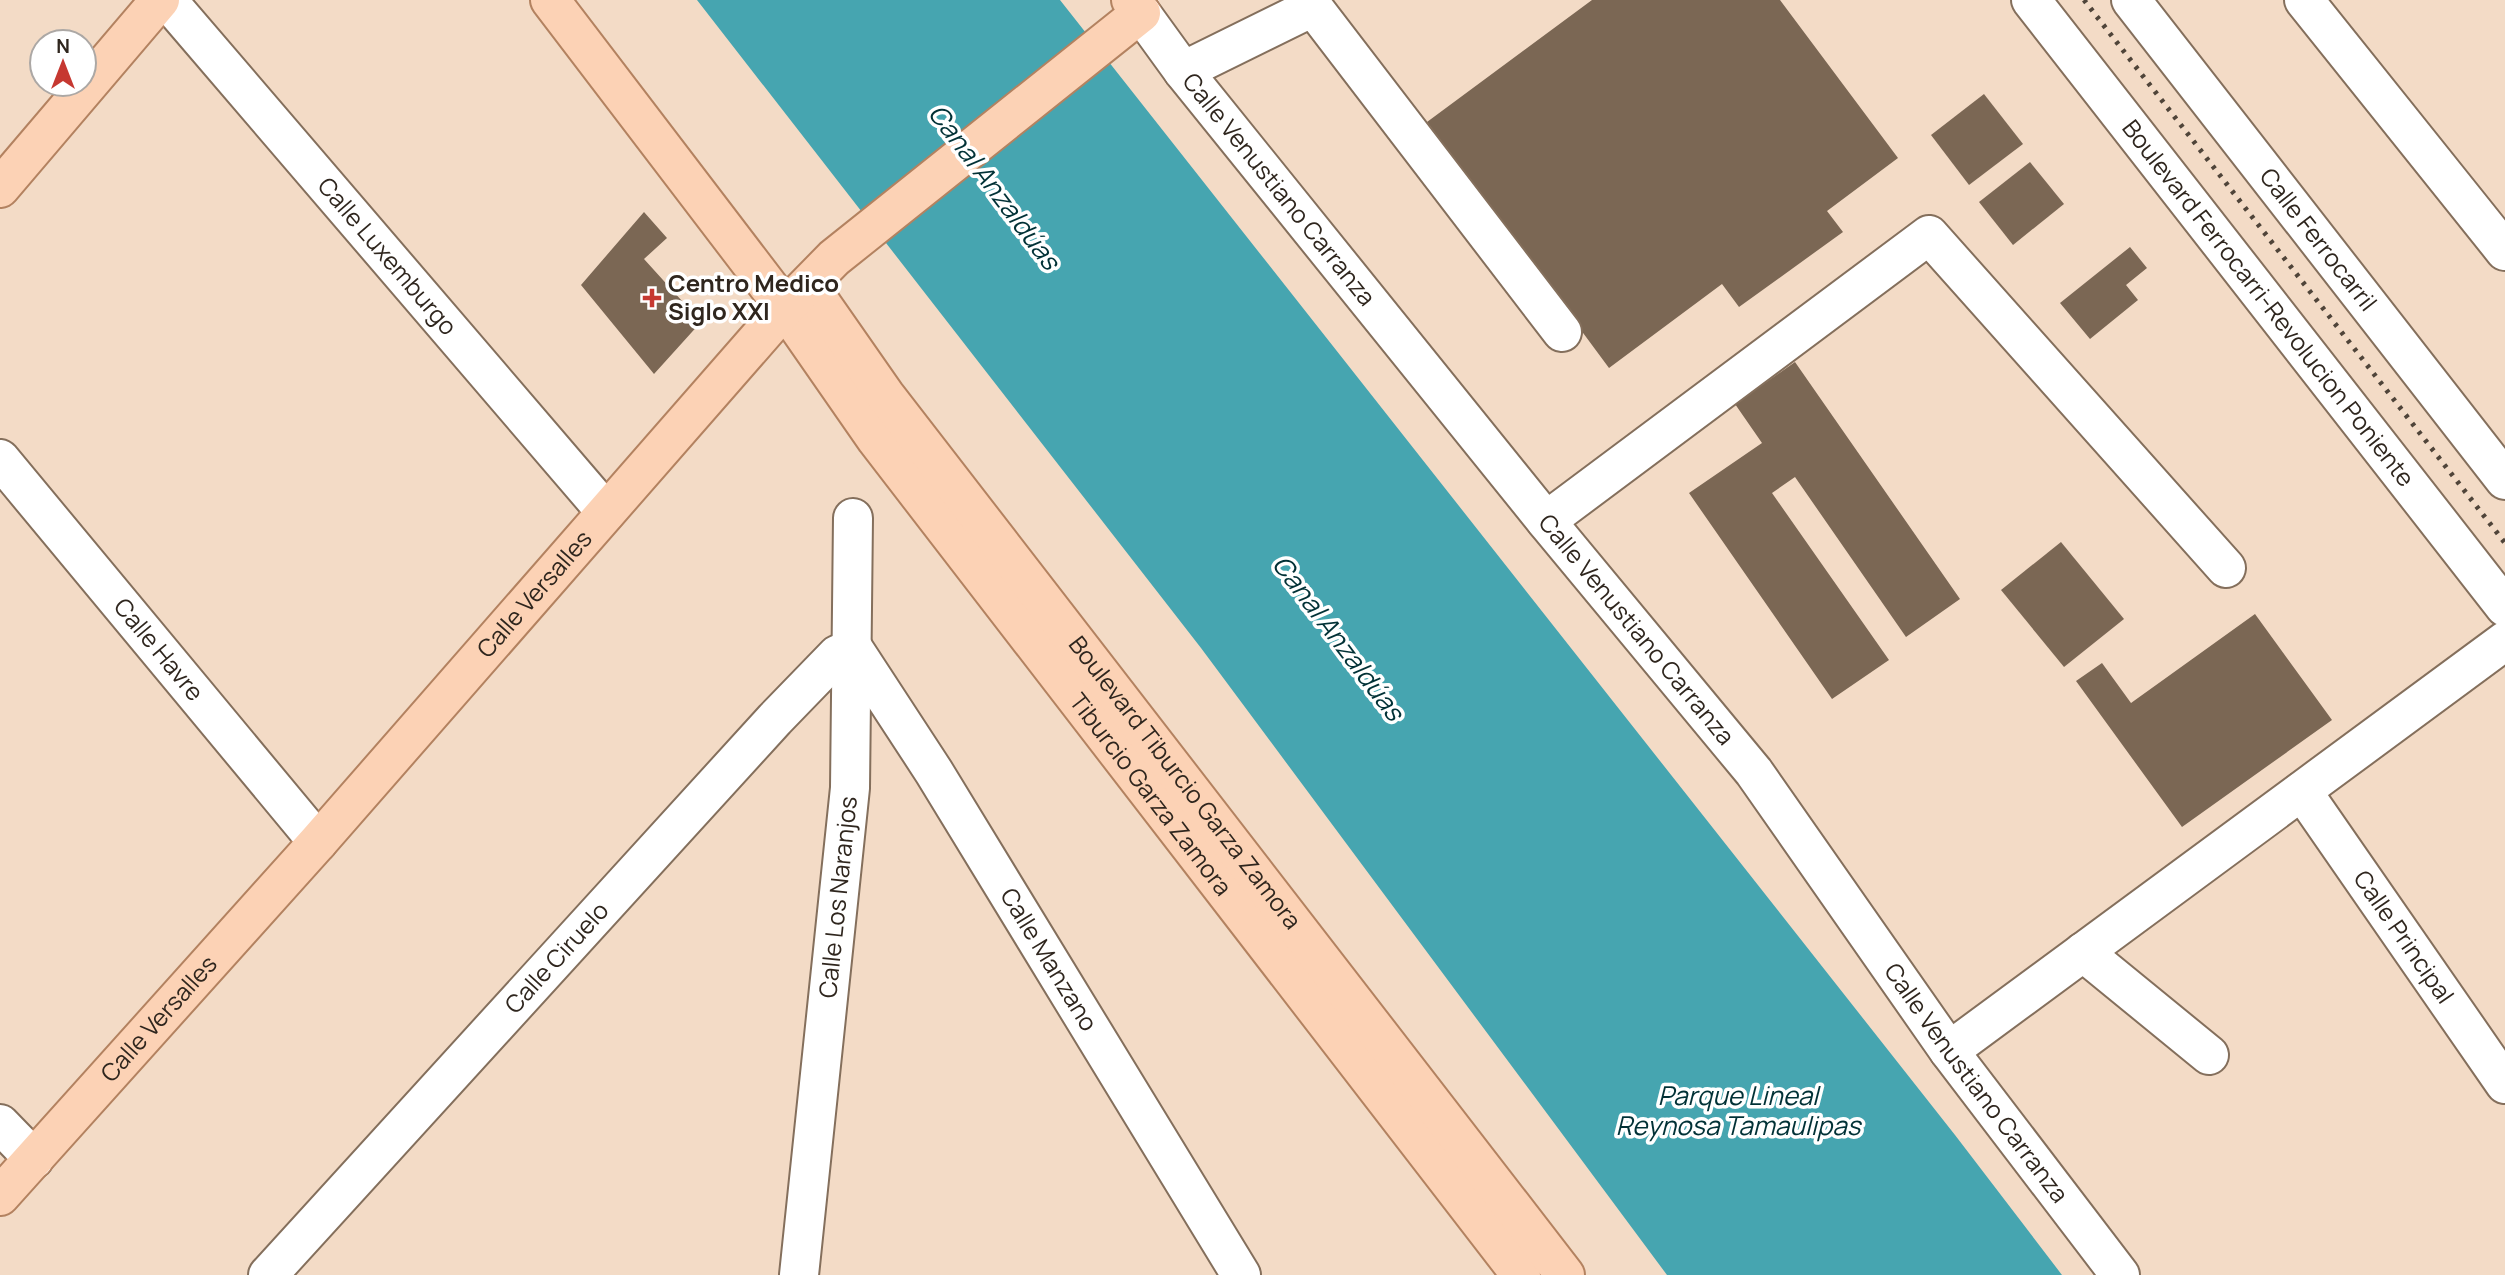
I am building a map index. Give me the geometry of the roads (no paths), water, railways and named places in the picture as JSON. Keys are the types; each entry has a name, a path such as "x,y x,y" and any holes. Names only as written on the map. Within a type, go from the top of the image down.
{"main road":[{"path":"0,188 160,0"},
{"name":"Boulevard Tiburcio Garza Zamora","path":"550,0 797,297 885,395 1565,1275"},
{"name":"Calle Versalles","path":"0,1196 318,842 606,512 834,258 1128,16"},
{"name":"Tiburcio Garza Zamora","path":"797,297 876,439 1521,1275"}],"street":[{"name":"Calle Luxemburgo","path":"167,0 606,512"},
{"name":"Boulevard Ferrocarri-Revolucion Poniente","path":"2031,0 2505,607"},
{"name":"Calle Ferrocarril","path":"2131,0 2505,480"},
{"path":"2304,0 2505,251"},
{"path":"1183,71 1313,7 1562,332"},
{"name":"Calle Venustiano Carranza","path":"1128,16 1183,71 1546,521 1754,772 1949,1051 2120,1275"},
{"path":"1546,521 1929,235 2225,568"},
{"name":"Calle Havre","path":"0,459 318,842"},
{"name":"Calle Los Naranjos","path":"799,1275 850,788 853,517"},
{"path":"1949,1051 2505,641"},
{"name":"Calle Ciruelo","path":"268,1275 775,719 837,655 853,648"},
{"name":"Calle Manzano","path":"853,648 934,772 1241,1275"},
{"name":"Calle Principal","path":"2302,791 2505,1084"},
{"path":"2083,952 2209,1055"},
{"path":"0,1124 34,1159"}],"water":[{"name":"Parque Lineal Reynosa Tamaulipas","path":"697,0 1060,0 1955,1135 2062,1275 1667,1275 1201,648"}],"railway":[{"path":"2084,0 2505,543"}],"place":[{"name":"Centro Medico Siglo XXI","path":"652,298"}],"water label":[{"name":"Canal Anzaldúas","path":"994,187"},
{"name":"Canal Anzaldúas","path":"1338,638"}]}
